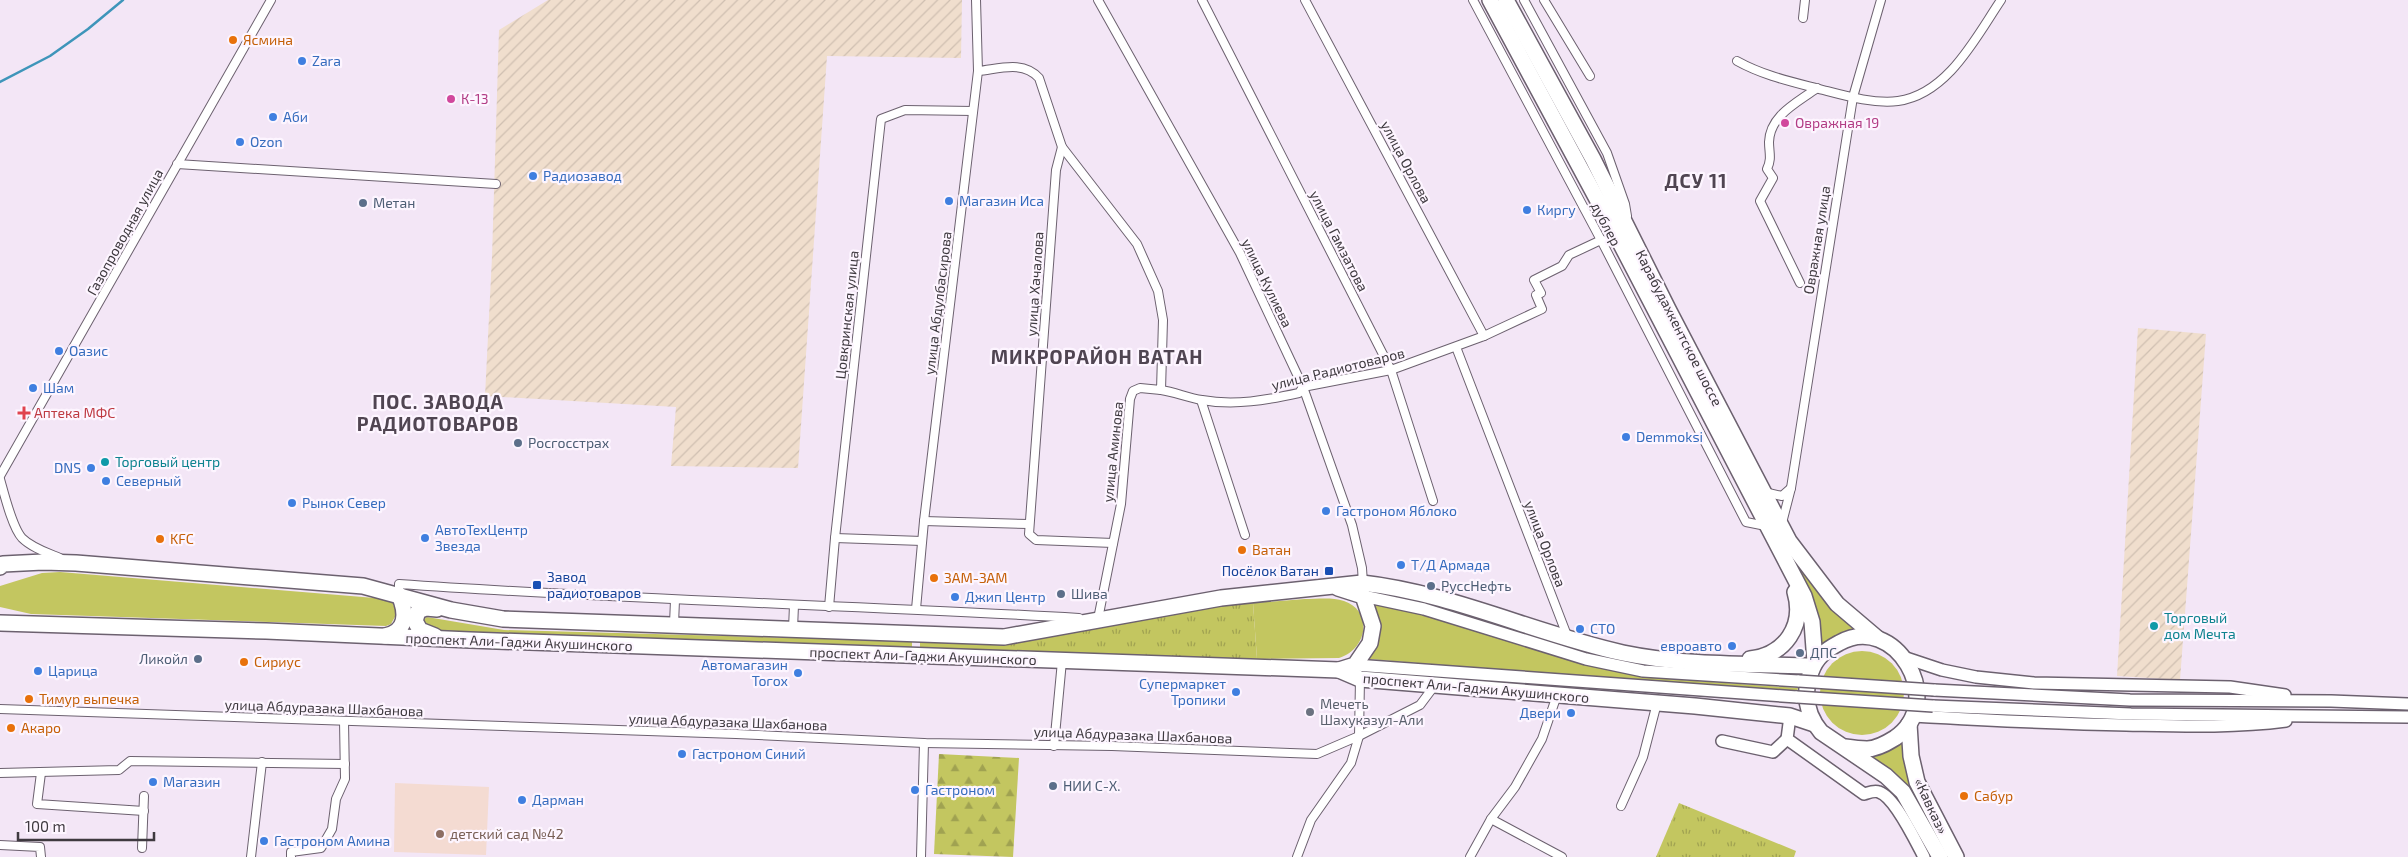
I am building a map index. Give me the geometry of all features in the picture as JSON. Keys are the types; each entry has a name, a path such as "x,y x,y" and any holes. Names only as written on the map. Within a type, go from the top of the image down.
{"highway":[{"name":"Карабудахкентское шоссе","path":"1490,0 1625,238 1764,492 1786,562 1804,596 1812,622 1814,664"},
{"name":"Карабудахкентское шоссе","path":"1506,0 1594,159 1625,238 1774,526 1789,541 1837,604 1876,638"},
{"name":"проспект Али-Гаджи Акушинского","path":"2,566 43,562 76,563 359,586 450,610 502,619 1004,637 1221,598 1336,587 1363,590"},
{"path":"1715,664 1761,658 1776,652 1787,641 1798,614 1798,602 1786,562"},
{"path":"1357,672 1370,643 1373,626 1363,590 1382,585 1439,599 1568,638 1648,657 1715,664 1814,664"},
{"path":"383,636 393,635 404,622 404,607 399,595"},
{"path":"443,639 420,630 416,625 416,615 418,611 426,608 450,610"},
{"path":"0,638 5,624"},
{"name":"проспект Али-Гаджи Акушинского","path":"5,624 266,631 443,639 1339,670 1436,686 1657,702 1790,716 1814,724"},
{"path":"920,656 916,644 921,634"},
{"path":"1844,747 1869,749 1885,744 1901,734 1911,720 1918,701 1917,684 1912,671 1903,657 1891,646 1876,638 1861,636 1844,640 1825,650 1814,664 1807,682 1806,701 1814,724 1834,742 1886,776 1903,792 1940,857"},
{"name":"«Кавказ»","path":"1911,720 1911,756 1918,782 1956,857"}],"main road":[{"path":"1363,590 1586,659 1643,671 1934,690 2130,700 2331,701 2408,704"},
{"path":"1903,657 1942,670 1976,677 2034,683 2230,687 2331,701"},
{"path":"1357,672 1933,706 2132,714 2408,717"},
{"path":"1911,720 2211,727 2240,726 2330,715"},
{"path":"1722,741 1773,752 1787,739 1790,716"},
{"path":"1787,739 1864,794 1877,791 1886,795 1910,830 1924,857"}],"street":[{"name":"Газопроводная улица","path":"0,477 271,0"},
{"name":"улица Абдулбасирова","path":"916,609 924,521 978,72 976,0"},
{"name":"улица Кулиева","path":"1098,0 1240,253 1303,387 1352,525 1362,568 1363,590"},
{"name":"улица Гамзатова","path":"1202,0 1391,370 1433,501"},
{"name":"улица Орлова","path":"1305,0 1484,336"},
{"name":"дублер","path":"1473,0 1601,240 1746,522 1774,526"},
{"path":"1524,0 1607,153 1625,204 1625,238 1601,240"},
{"path":"1544,0 1590,76"},
{"path":"1803,18 1804,0"},
{"name":"Овражная улица","path":"1774,526 1791,488 1850,96 1881,0"},
{"path":"1737,61 1759,73 1816,88 1850,96 1898,101 1914,97 1928,90 1950,72 2001,0"},
{"path":"978,72 1021,66 1032,70 1039,78 1062,146 1137,244 1158,291 1163,320 1161,390"},
{"path":"1800,282 1760,201 1773,178 1767,169 1771,162 1769,141 1774,120 1816,88"},
{"name":"Цовкринская улица","path":"830,607 835,538 880,119 905,110 973,111"},
{"name":"улица Хачалова","path":"1062,146 1056,180 1029,534 1036,540 1113,543"},
{"path":"177,164 496,184"},
{"name":"улица Радиотоваров","path":"1161,390 1201,400 1234,403 1256,402 1299,393 1303,387 1391,370 1484,336 1542,308 1536,295 1540,293 1534,280 1562,266 1569,255 1601,240"},
{"name":"улица Орлова","path":"1456,347 1568,638"},
{"name":"улица Аминова","path":"1100,619 1121,504 1132,391 1140,388 1161,390"},
{"path":"1201,400 1245,535"},
{"path":"0,477 8,507 21,537 44,552 76,563"},
{"path":"1764,492 1782,496 1791,488"},
{"path":"924,521 1029,524"},
{"path":"835,538 922,542"},
{"path":"399,595 399,584 545,594 916,609 1100,619"},
{"path":"674,624 675,600"},
{"path":"793,629 794,605"},
{"path":"1054,746 1062,661"},
{"path":"1297,857 1311,820 1351,763 1359,736 1357,672"},
{"name":"улица Абдуразака Шахбанова","path":"0,709 736,734 924,743 1317,754 1359,736 1420,705 1436,686"},
{"path":"1470,857 1491,819 1515,787 1542,739 1558,696"},
{"path":"1621,806 1644,757 1657,702"},
{"path":"291,857 291,852 321,848 332,829 336,799 344,778 344,721"},
{"path":"921,857 924,743"},
{"path":"0,773 119,770 130,761 345,764"},
{"path":"251,857 262,762"},
{"path":"41,773 37,804 144,811"},
{"path":"142,848 144,796"},
{"path":"1491,819 1562,857"},
{"path":"0,845 40,847 41,857"}],"shaded area":[{"path":"548,0 962,0 961,58 827,56 798,468 671,466 676,407 485,396 492,257 499,30"},
{"path":"2138,328 2206,334 2180,680 2117,676"},
{"name":"детский сад №42","path":"395,783 489,787 486,855 394,852"}],"green space":[{"path":"1788,546 1819,591 1859,630 1830,638 1818,648"},
{"path":"60,572 387,599 392,602 397,613 391,624 386,626 31,614 0,607 0,586 42,573"},
{"path":"1335,599 1354,606 1360,613 1363,621 1361,639 1356,647 1348,654 1339,658 1257,659 1253,603"},
{"path":"1253,603 1257,659 1010,651 1010,644 1220,606"},
{"path":"1373,604 1425,615 1605,669 1653,678 1798,688 1797,691 1655,682 1368,659 1376,645 1379,632 1378,619"},
{"path":"427,617 504,630 912,641 912,648 430,632 423,620"},
{"path":"920,642 1010,644 1010,651 920,648"},
{"path":"1862,651 1878,654 1892,663 1901,677 1904,693 1901,709 1892,723 1878,732 1862,735 1846,732 1832,723 1823,709 1820,693 1823,677 1832,663 1846,654"},
{"path":"1904,740 1933,823 1929,826 1868,756 1895,748"},
{"path":"939,754 1019,758 1013,857 934,854"},
{"path":"1679,803 1796,851 1794,857 1656,857"}],"waterway":[{"path":"0,82 50,56 88,29 123,0"}],"place":[{"name":"Ясмина","path":"233,40"},
{"name":"Zara","path":"302,61"},
{"name":"К-13","path":"451,99"},
{"name":"Аби","path":"273,117"},
{"name":"Овражная 19","path":"1785,123"},
{"name":"Ozon","path":"240,142"},
{"name":"Радиозавод","path":"533,176"},
{"name":"Магазин Иса","path":"949,201"},
{"name":"Метан","path":"363,203"},
{"name":"Киргу","path":"1527,210"},
{"name":"Оазис","path":"59,351"},
{"name":"Шам","path":"33,388"},
{"name":"Аптека МФС","path":"24,413"},
{"name":"Demmoksi","path":"1626,437"},
{"name":"Росгосстрах","path":"518,443"},
{"name":"Торговый центр","path":"105,462"},
{"name":"DNS","path":"91,468"},
{"name":"Северный","path":"106,481"},
{"name":"Рынок Север","path":"292,503"},
{"name":"Гастроном Яблоко","path":"1326,511"},
{"name":"АвтоТехЦентр Звезда","path":"425,538"},
{"name":"KFC","path":"160,539"},
{"name":"Ватан","path":"1242,550"},
{"name":"Т/Д Армада","path":"1401,565"},
{"name":"Посёлок Ватан","path":"1329,571"},
{"name":"ЗАМ-ЗАМ","path":"934,578"},
{"name":"Завод радиотоваров","path":"537,585"},
{"name":"РуссНефть","path":"1431,586"},
{"name":"Шива","path":"1061,594"},
{"name":"Джип Центр","path":"955,597"},
{"name":"Торговый дом Мечта","path":"2154,626"},
{"name":"СТО","path":"1580,629"},
{"name":"евроавто","path":"1732,646"},
{"name":"ДПС","path":"1800,653"},
{"name":"Ликойл","path":"198,659"},
{"name":"Сириус","path":"244,662"},
{"name":"Царица","path":"38,671"},
{"name":"Автомагазин Тогох","path":"798,673"},
{"name":"Супермаркет Тропики","path":"1236,692"},
{"name":"Тимур выпечка","path":"29,699"},
{"name":"Мечеть Шахуказул-Али","path":"1310,712"},
{"name":"Двери","path":"1571,713"},
{"name":"Акаро","path":"11,728"},
{"name":"Гастроном Синий","path":"682,754"},
{"name":"Магазин","path":"153,782"},
{"name":"НИИ С-Х.","path":"1053,786"},
{"name":"Гастроном","path":"915,790"},
{"name":"Сабур","path":"1964,796"},
{"name":"Дарман","path":"522,800"},
{"name":"детский сад №42","path":"440,834"},
{"name":"Гастроном Амина","path":"264,841"}],"district":[{"name":"ДСУ 11","path":"1696,181"},
{"name":"МИКРОРАЙОН ВАТАН","path":"1097,357"},
{"name":"ПОС. ЗАВОДА РАДИОТОВАРОВ","path":"438,413"}]}
